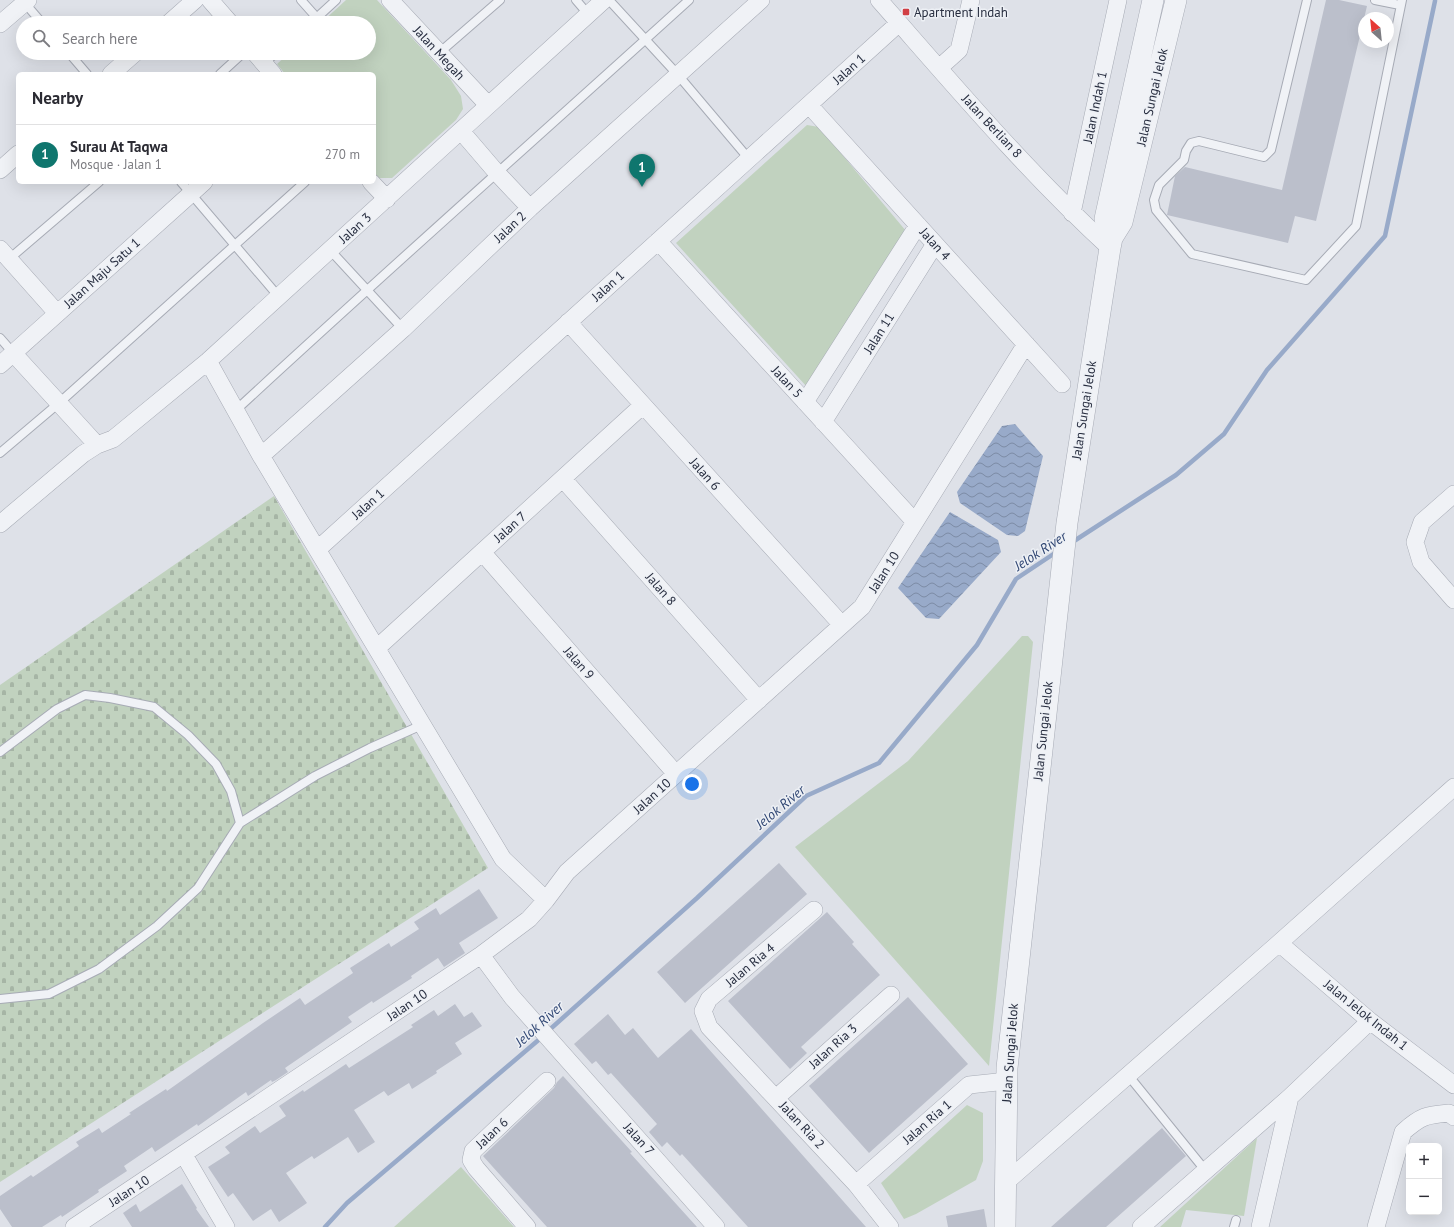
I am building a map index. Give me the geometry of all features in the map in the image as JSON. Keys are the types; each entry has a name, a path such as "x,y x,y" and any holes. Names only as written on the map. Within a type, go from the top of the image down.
{"street":[{"path":"177,16 195,0"},
{"path":"210,0 224,16"},
{"name":"Jalan Megah","path":"390,0 488,105"},
{"name":"Jalan 3","path":"0,524 83,454 97,445 113,439 208,361 604,0"},
{"name":"Jalan 2","path":"261,456 403,328 530,208 761,0"},
{"name":"Jalan Berlian 8","path":"879,0 962,95 1072,214 1111,243"},
{"path":"939,68 959,50 971,0"},
{"name":"Jalan Indah 1","path":"1072,214 1118,0"},
{"name":"Jalan Sungai Jelok","path":"1111,243 1105,219 1153,0"},
{"name":"Jalan Sungai Jelok","path":"1005,1227 1006,1068 1067,523 1111,243 1122,222 1176,0"},
{"path":"0,24 25,1"},
{"name":"Jalan 1","path":"318,549 899,23"},
{"path":"113,72 127,60"},
{"name":"Jalan 4","path":"809,105 1062,384"},
{"path":"461,131 530,208"},
{"path":"0,170 16,156"},
{"name":"Jalan Maju Satu 1","path":"0,365 14,354 186,188 198,184"},
{"path":"373,184 387,199"},
{"name":"Jalan 11","path":"805,402 918,225"},
{"name":"Jalan 5","path":"658,241 915,522"},
{"name":"Jalan 11","path":"823,422 935,244"},
{"path":"5,254 57,313"},
{"name":"Jalan 6","path":"568,322 842,625"},
{"name":"Jalan 10","path":"74,1227 184,1155 481,955 529,919 546,900 567,872 862,607 1026,344"},
{"path":"14,354 97,445"},
{"path":"208,361 261,456 503,859 546,900"},
{"name":"Jalan 7","path":"377,648 643,405"},
{"name":"Jalan 8","path":"563,479 759,700"},
{"path":"1454,494 1422,522 1415,542 1420,562 1454,600"},
{"name":"Jalan 9","path":"482,552 676,774"},
{"path":"1005,1183 1279,943 1454,787"},
{"name":"Jalan Ria 4","path":"709,1027 703,1011 709,999 814,910"},
{"name":"Jalan Jelok Indah 1","path":"1279,943 1370,1021 1454,1085"},
{"name":"Jalan 7","path":"481,955 512,997 716,1227"},
{"name":"Jalan Ria 3","path":"776,1098 891,995"},
{"path":"1141,1227 1290,1097 1370,1021"},
{"name":"Jalan Ria 2","path":"709,1027 856,1184 890,1227"},
{"name":"Jalan 6","path":"528,1227 476,1168 471,1160 473,1151 547,1081"},
{"name":"Jalan Ria 1","path":"856,1184 969,1085 1007,1081"},
{"path":"1260,1227 1290,1097"},
{"path":"1376,1227 1403,1132 1415,1121 1428,1115 1449,1113 1454,1117"},
{"path":"184,1155 226,1227"}],"lane":[{"path":"301,0 311,16"},
{"path":"318,16 336,0"},
{"path":"439,53 500,0"},
{"path":"576,0 588,14"},
{"path":"609,0 678,75 749,159"},
{"path":"235,411 367,289 498,174 689,0"},
{"path":"1307,0 1271,150 1264,157 1199,141 1191,143 1186,151 1184,160 1159,185 1154,200 1156,210 1192,254 1306,280 1356,226 1401,3 1375,0"},
{"path":"25,1 37,16"},
{"path":"74,60 85,72"},
{"path":"222,72 235,60"},
{"path":"5,254 96,184"},
{"path":"0,454 303,184"},
{"path":"186,188 279,296"},
{"path":"330,250 403,328"},
{"path":"0,338 14,354"},
{"path":"0,752 57,709 85,695 110,698 154,707 188,735 216,764 231,791 240,822"},
{"path":"0,999 50,994 99,969 157,926 198,888 240,822 316,776 370,748 422,725"},
{"path":"1128,1075 1205,1170"}],"green space":[{"path":"346,0 377,0 451,80 461,96 463,109 456,120 392,178 376,178 376,72 283,72 277,64 281,60 376,60 376,16 329,16"},
{"path":"807,125 819,127 906,231 807,387 676,243"},
{"path":"274,496 488,868 0,1182 0,685"},
{"path":"1022,636 1028,636 1033,642 989,1066 795,847 908,761"},
{"path":"967,1105 983,1113 983,1161 976,1180 916,1214 904,1219 881,1183"},
{"path":"1257,1138 1244,1216 1186,1210 1181,1227 1160,1227"},
{"path":"461,1167 514,1227 394,1227"}],"water":[{"path":"1015,424 1043,456 1025,531 1018,536 1007,535 960,503 957,492 1002,426"},
{"path":"950,512 998,540 1001,552 939,619 926,618 898,588"}],"building":[{"path":"1326,0 1339,0 1367,6 1366,12 1358,12 1358,44 1316,221 1295,216 1288,243 1167,215 1175,176 1185,167 1282,190"},
{"path":"779,863 807,894 685,1003 657,972"},
{"path":"479,889 498,918 459,943 465,953 444,967 438,958 411,976 412,978 373,1003 372,1001 348,1017 352,1022 285,1068 288,1072 272,1082 271,1080 248,1096 246,1092 198,1126 197,1124 155,1152 152,1147 124,1166 127,1171 98,1190 99,1192 62,1217 61,1215 42,1227 12,1227 0,1209 0,1196 31,1175 33,1177 79,1146 76,1142 99,1128 102,1133 166,1089 167,1091 300,998 305,1005 353,973 350,968 389,943 391,947 419,929 414,922 436,908 440,915"},
{"path":"827,912 854,942 852,944 880,975 801,1047 807,1053 790,1069 728,1001"},
{"path":"908,997 968,1064 869,1153 809,1086"},
{"path":"455,1004 464,1017 472,1012 482,1026 455,1043 462,1054 436,1071 437,1073 412,1089 409,1083 388,1096 384,1091 354,1110 375,1142 358,1153 348,1137 314,1159 312,1156 286,1173 307,1203 279,1222 271,1209 253,1221 233,1193 228,1197 208,1167 230,1153 225,1147 255,1126 260,1133 286,1116 279,1106 303,1090 304,1092 346,1064 349,1068 413,1027 411,1025 434,1010 438,1016"},
{"path":"608,1014 625,1035 633,1028 658,1058 691,1029 866,1227 748,1227 682,1154 680,1156 667,1142 662,1147 649,1132 657,1124 611,1073 608,1075 596,1061 592,1064 574,1044"},
{"path":"563,1076 697,1227 547,1227 483,1156 554,1088"},
{"path":"1162,1128 1186,1156 1106,1227 1051,1227"},
{"path":"182,1184 197,1208 196,1209 209,1227 132,1227 123,1213 136,1204 140,1212"},
{"path":"984,1209 987,1227 948,1227 946,1216"}],"waterway":[{"path":"1071,543 1176,475 1224,434 1267,370 1385,236 1435,1"},
{"name":"Jelok River","path":"547,1032 697,898 806,796 879,763 977,645 1016,579 1058,551"},
{"name":"Jelok River","path":"325,1227 347,1203 542,1037"}],"place":[{"name":"Apartment Indah","path":"906,12"},
{"name":"Surau At Taqwa","path":"642,187"}]}
